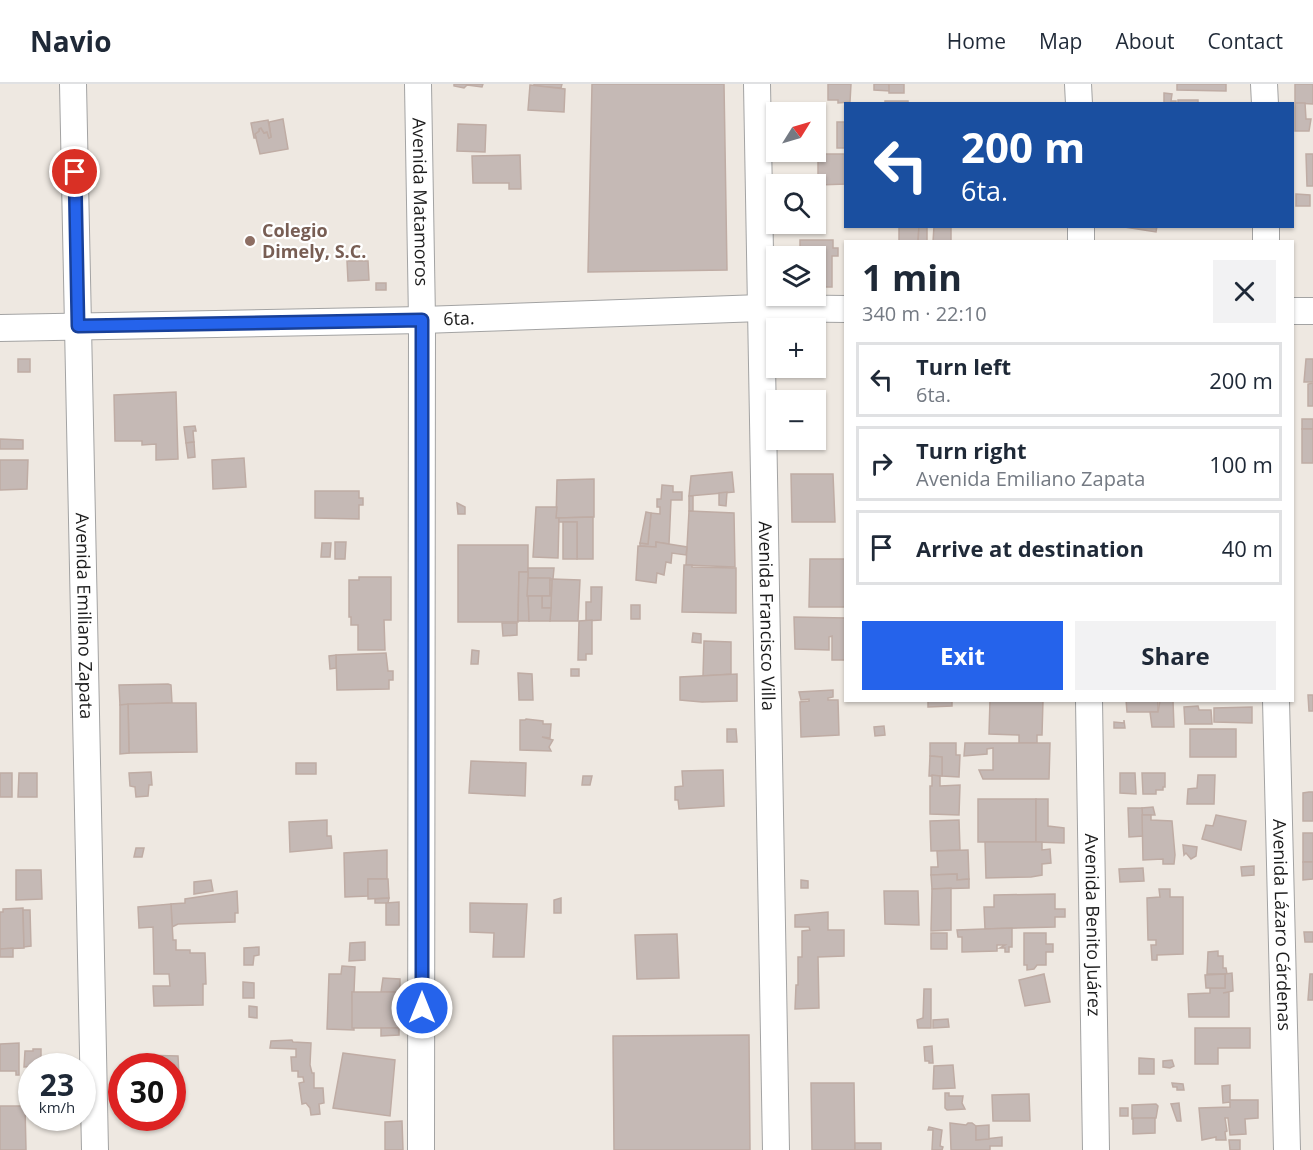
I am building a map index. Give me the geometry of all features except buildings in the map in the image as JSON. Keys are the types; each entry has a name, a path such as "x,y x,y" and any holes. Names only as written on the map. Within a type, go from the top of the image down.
{"street":[{"name":"Avenida Emiliano Zapata","path":"73,84 95,1150"},
{"name":"Avenida Matamoros","path":"418,84 422,320 422,1150"},
{"name":"Avenida Francisco Villa","path":"757,84 776,1150"},
{"path":"1078,84 1079,102"},
{"path":"1264,84 1265,102"},
{"name":"6ta.","path":"0,328 422,320 761,308 844,309"},
{"path":"1294,311 1313,310"},
{"name":"Avenida Benito Juárez","path":"1089,702 1096,1150"},
{"name":"Avenida Lázaro Cárdenas","path":"1276,702 1287,1150"}],"place":[{"name":"Colegio Dimely, S.C.","path":"250,241"}],"route":[{"path":"75,172 78,326 422,320 422,1008"}]}
